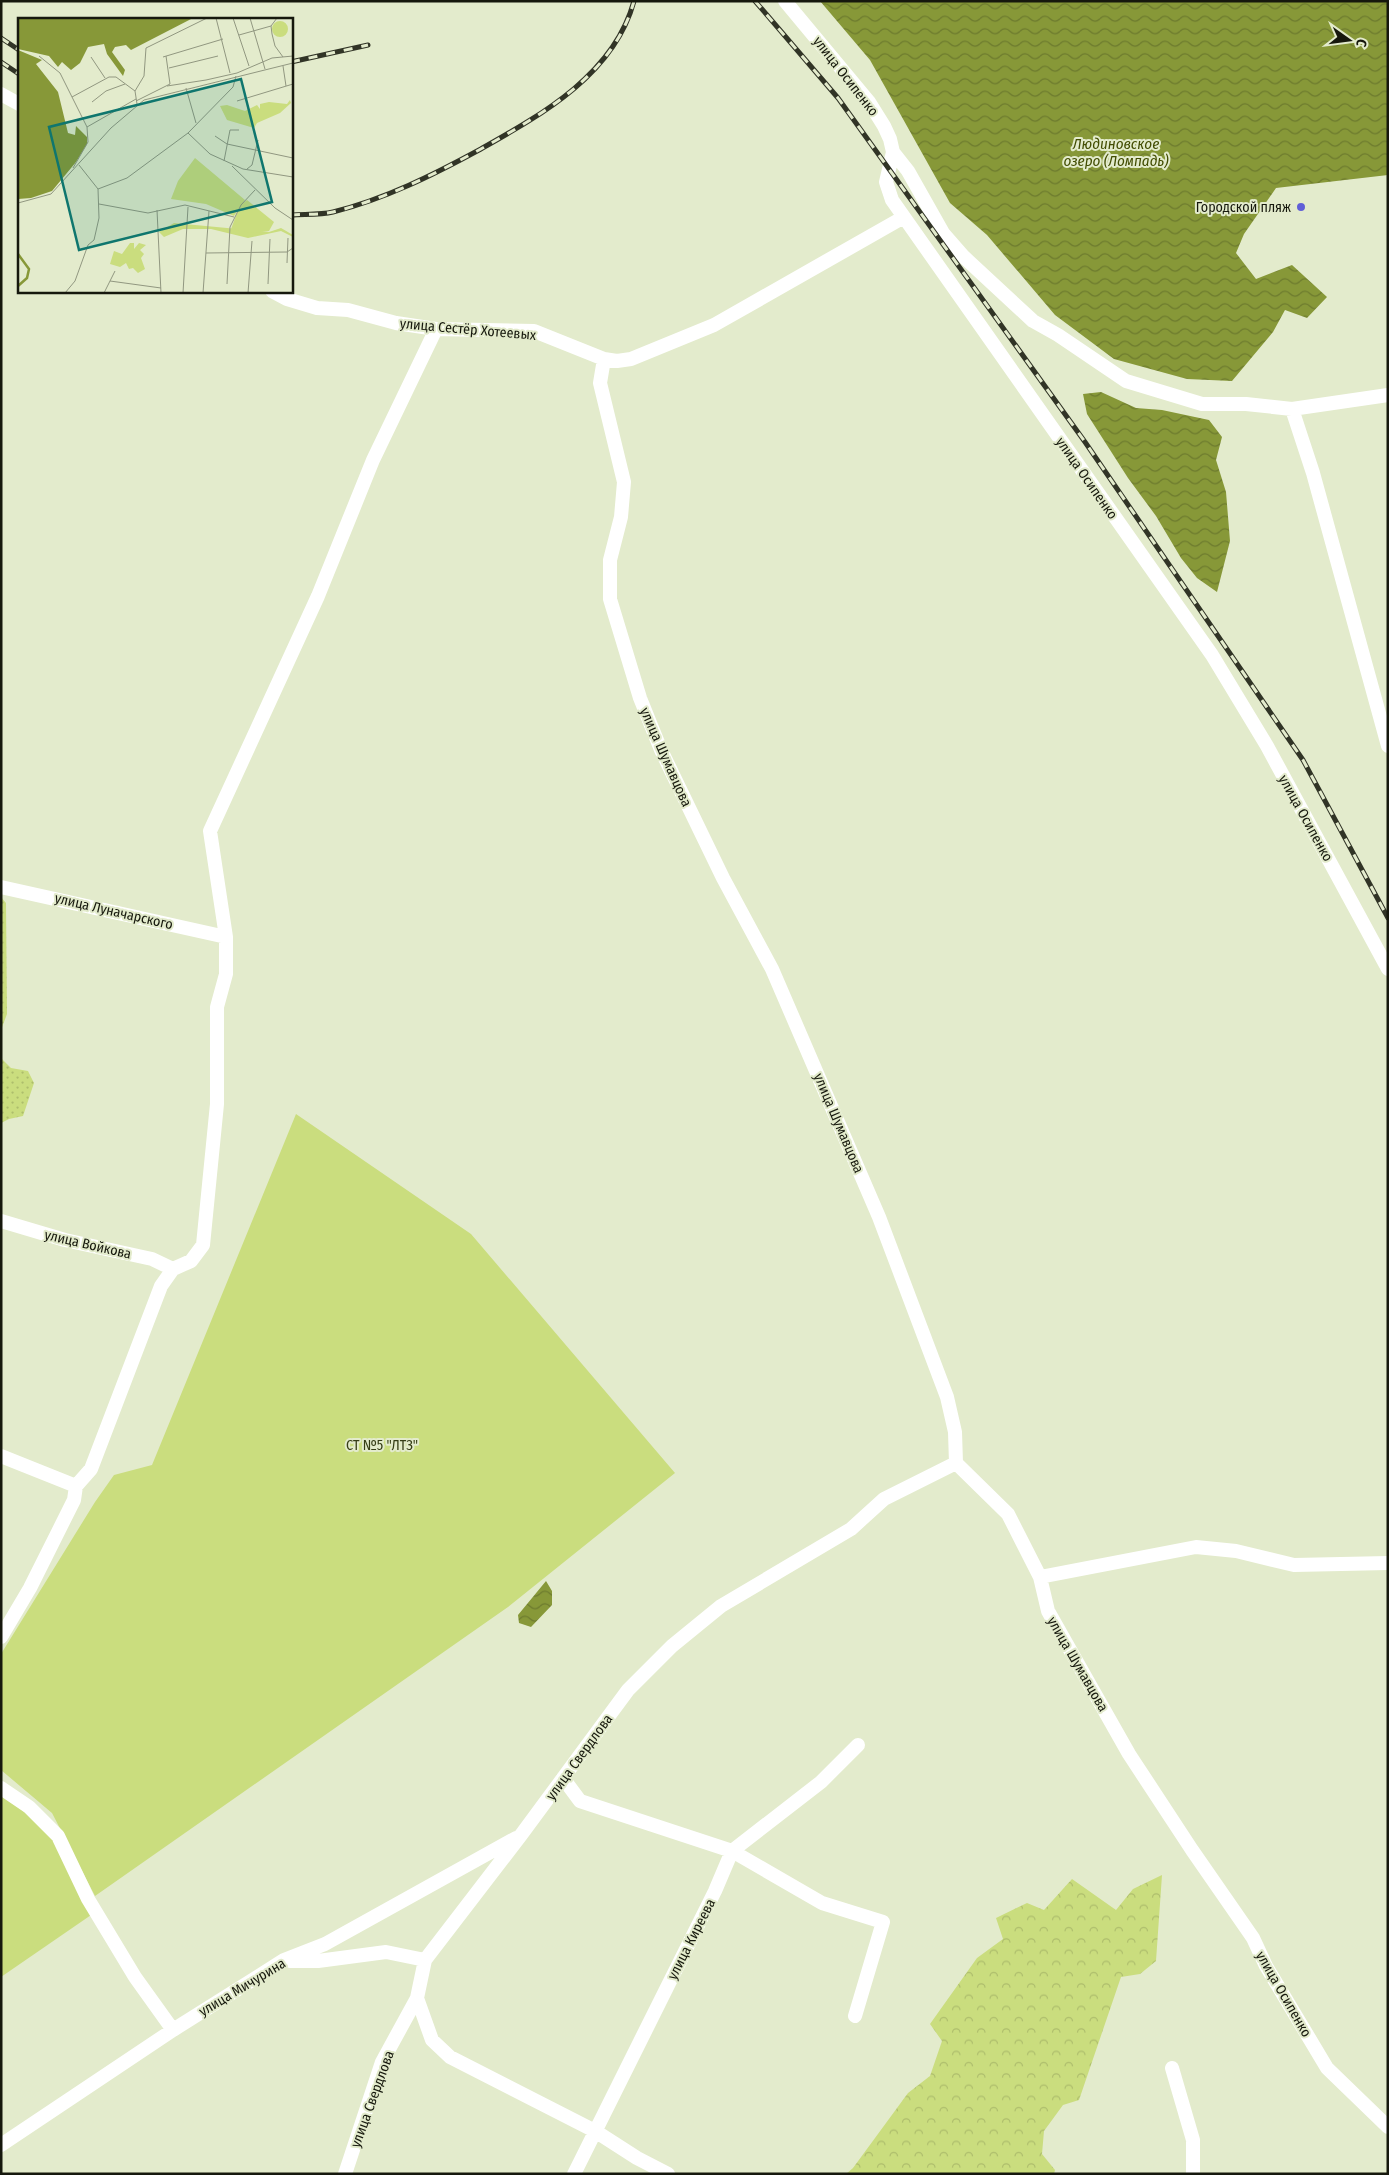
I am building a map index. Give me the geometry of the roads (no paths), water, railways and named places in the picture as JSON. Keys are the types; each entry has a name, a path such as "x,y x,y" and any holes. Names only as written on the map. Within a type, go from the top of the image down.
{"street":[{"name":"улица Осипенко","path":"785,1 869,102 890,139 892,152 886,182 892,200 1212,655 1267,746 1388,968"},
{"path":"1,94 18,103"},
{"path":"892,152 908,171 943,233 964,258 1033,321 1058,335 1126,381 1202,404 1246,404 1292,409 1388,395"},
{"path":"604,359 617,361 631,359 714,325 904,217"},
{"name":"улица Сестёр Хотеевых","path":"274,292 287,299 316,308 348,310 396,323 436,329 534,331 604,359"},
{"path":"1,1637 30,1588 74,1500 76,1486 90,1469 161,1286 173,1270 191,1260 203,1246 216,1104 217,1007 226,974 226,936 210,831 318,596 373,460 436,329"},
{"name":"улица Шумавцова","path":"604,359 600,383 624,482 621,517 610,560 610,599 640,698 665,759 723,878 772,968 879,1217 947,1397 955,1432 956,1463 1008,1514 1040,1577 1048,1611 1129,1754 1192,1850"},
{"path":"1292,409 1313,473 1388,746"},
{"name":"улица Луначарского","path":"1,887 226,936"},
{"name":"улица Войкова","path":"1,1221 65,1240 152,1259 173,1270"},
{"path":"1,1456 76,1486"},
{"name":"улица Свердлова","path":"345,2174 382,2062 417,1998 426,1960 628,1690 679,1640 721,1606 851,1529 884,1499 956,1463"},
{"path":"1040,1577 1196,1547 1236,1551 1294,1565 1388,1563"},
{"name":"улица Киреева","path":"574,2174 732,1851 821,1782 858,1745"},
{"path":"563,1778 580,1801 732,1851 822,1903 883,1922 854,2016"},
{"path":"1,1788 29,1808 58,1836 88,1899 135,1977 173,2030"},
{"name":"улица Мичурина","path":"1,2145 173,2030 284,1960 325,1944 521,1835"},
{"name":"улица Осипенко","path":"1192,1850 1253,1938 1266,1966 1327,2068 1388,2126"},
{"path":"284,1960 318,1961 386,1952 426,1960"},
{"path":"417,1998 432,2040 450,2057 595,2131 636,2158 668,2174"},
{"path":"1172,2068 1192,2140 1193,2174"}],"water":[{"name":"Людиновское озеро (Ломпадь)","path":"820,1 1388,1 1388,175 1276,188 1244,234 1236,253 1256,279 1292,265 1327,297 1307,318 1285,310 1273,332 1232,381 1187,379 1114,359 1055,315 987,235 950,203 870,60"},
{"path":"1101,392 1136,408 1162,410 1209,420 1222,437 1216,460 1226,492 1230,541 1217,592 1197,578 1181,558 1156,516 1128,478 1087,414 1083,394"},
{"path":"546,1581 552,1591 552,1605 531,1627 519,1623 518,1615"}],"railway":[{"path":"292,215 333,212 390,193 462,159 527,122 550,107 593,71 610,51 624,27 634,1"},
{"path":"755,1 838,98 1085,442 1303,760 1388,918"},
{"path":"1,38 18,49"},
{"path":"292,62 368,45"},
{"path":"1,62 18,73"}],"place":[{"name":"Городской пляж","path":"1301,207"}],"park label":[{"name":"СТ №5 \"ЛТЗ\"","path":"382,1445"}]}
